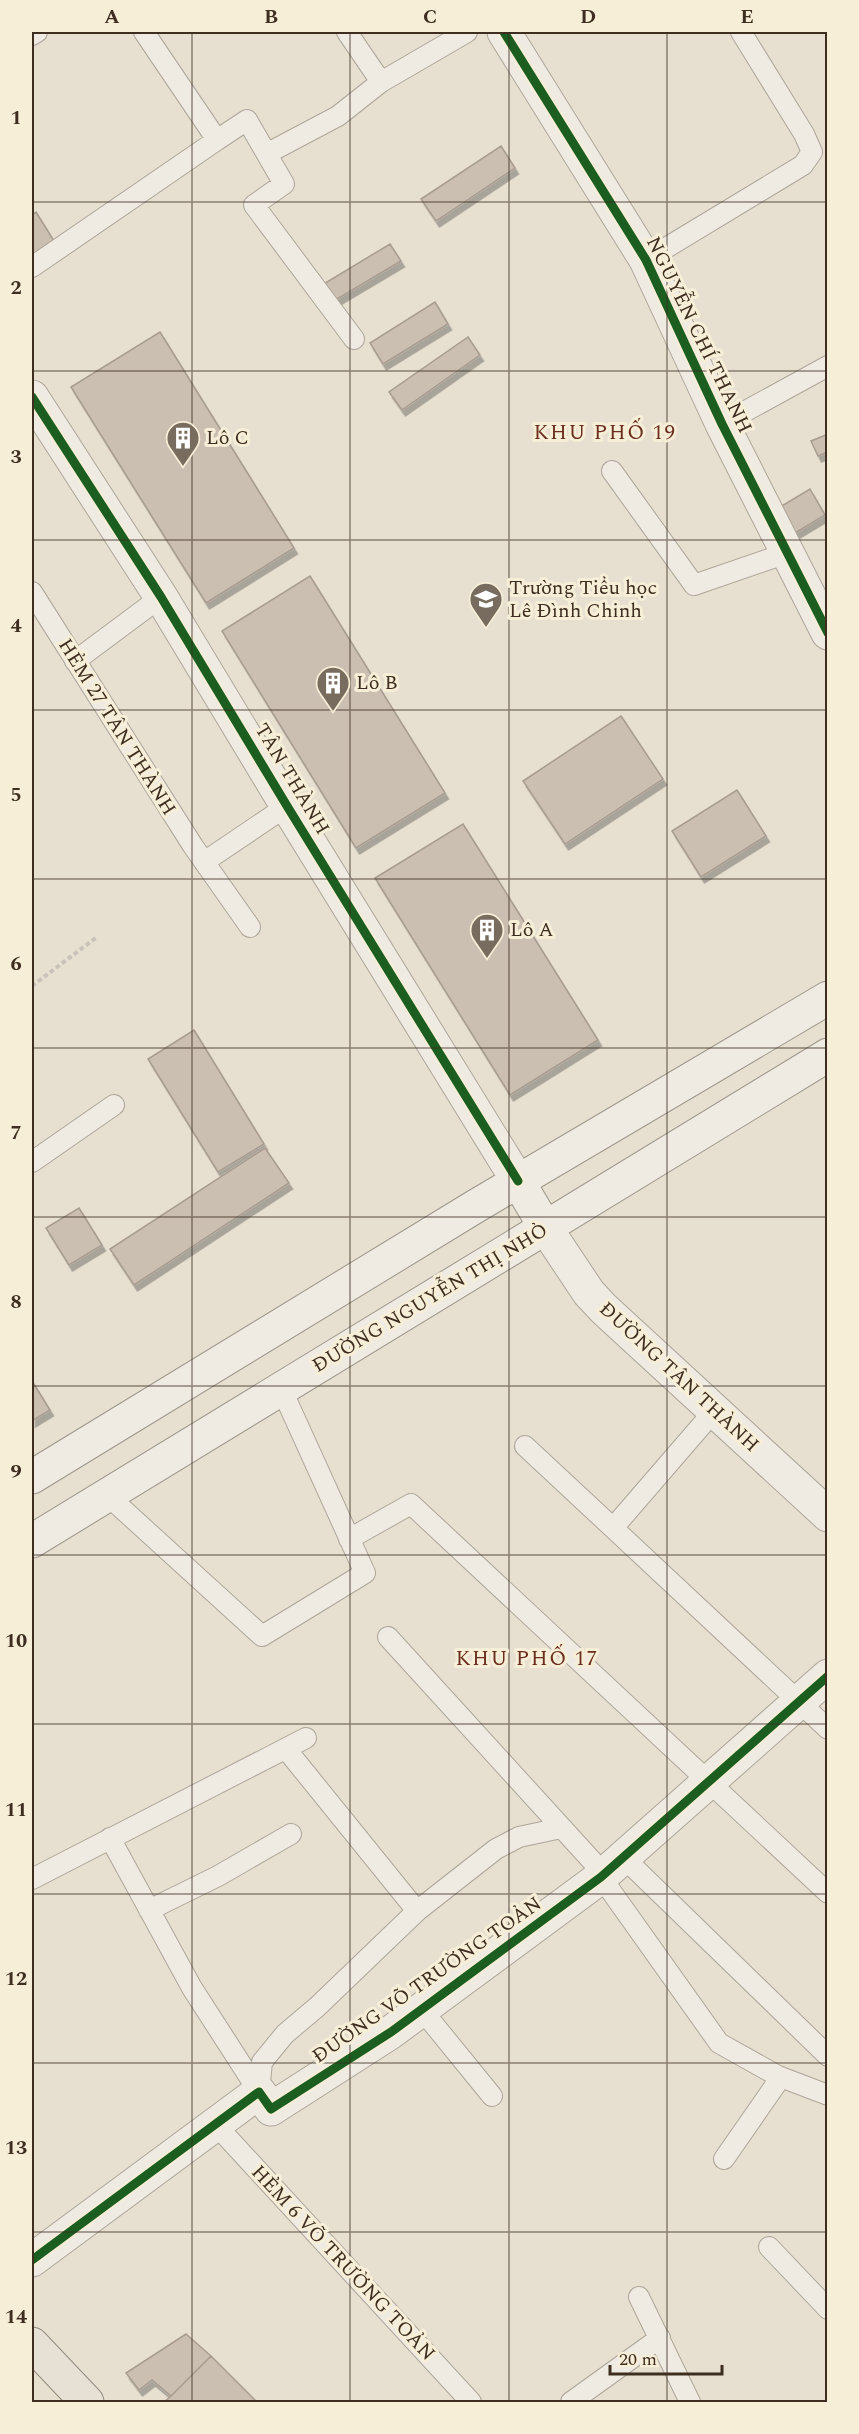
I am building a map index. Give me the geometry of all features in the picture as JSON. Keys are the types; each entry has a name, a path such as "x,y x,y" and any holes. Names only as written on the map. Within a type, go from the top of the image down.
{"main road":[{"path":"32,2344 87,2403"}],"street":[{"name":"NGUYỄN CHÍ THANH","path":"504,32 646,260 722,424 828,633"},
{"name":"TÂN THÀNH","path":"32,397 161,597 546,1227"},
{"path":"32,1477 518,1181 828,998"},
{"name":"ĐƯỜNG NGUYỄN THỊ NHỎ","path":"32,1541 828,1055"},
{"name":"ĐƯỜNG TÂN THÀNH","path":"546,1227 589,1293 620,1325 828,1515"},
{"name":"ĐƯỜNG VÕ TRƯỜNG TOẢN","path":"259,2092 271,2109 422,2010 609,1869 828,1676"},
{"path":"32,2260 259,2092"}],"lane":[{"path":"32,35 37,32"},
{"path":"144,32 217,140"},
{"path":"347,32 381,82"},
{"path":"268,153 338,116 381,82 467,32"},
{"path":"646,260 803,165 812,152 804,134 741,32"},
{"path":"32,267 247,120 284,184 254,205 354,339"},
{"path":"722,424 828,366"},
{"path":"612,471 694,585 787,553"},
{"name":"HẺM 27 TÂN THÀNH","path":"32,592 204,862 250,927"},
{"path":"75,661 161,597"},
{"path":"204,862 287,806"},
{"path":"32,1162 114,1105"},
{"path":"107,1495 262,1636 365,1573 281,1388"},
{"path":"613,1528 714,1411"},
{"path":"525,1446 828,1729"},
{"path":"349,1539 411,1504 707,1783 828,1893"},
{"path":"388,1638 561,1828 828,2056"},
{"path":"32,1879 306,1738"},
{"path":"286,1749 417,1911"},
{"path":"259,2092 262,2062 285,2034 317,2007 417,1911 496,1849 519,1837 561,1828"},
{"path":"149,1910 218,1876 291,1834"},
{"path":"110,1838 192,1988 259,2092"},
{"path":"609,1869 719,2043 782,2077 828,2095"},
{"path":"422,2010 492,2096"},
{"path":"724,2159 782,2077"},
{"name":"HẺM 6 VÕ TRƯỜNG TOẢN","path":"215,2124 471,2403"},
{"path":"768,2247 828,2309"},
{"path":"639,2297 690,2403"},
{"path":"571,2403 660,2338"}],"path":[{"path":"32,986 97,937"}],"building":[{"path":"501,146 515,168 436,221 421,199"},
{"path":"36,212 54,241 32,256 32,215"},
{"path":"390,244 401,261 332,302 322,285"},
{"path":"435,302 448,324 383,364 370,343"},
{"name":"Lô C","path":"160,332 294,548 206,603 71,387"},
{"path":"468,337 480,355 402,410 389,392"},
{"path":"828,434 828,452 818,456 811,441"},
{"path":"810,489 825,515 795,533 780,507"},
{"name":"Lô B","path":"310,576 445,793 356,848 222,631"},
{"path":"621,716 663,779 565,844 523,781"},
{"path":"737,790 766,836 701,877 672,831"},
{"name":"Lô A","path":"463,824 598,1040 510,1095 375,878"},
{"path":"194,1030 264,1144 218,1172 148,1059"},
{"path":"265,1148 289,1183 134,1285 110,1249"},
{"path":"79,1208 102,1245 69,1265 46,1228"},
{"path":"32,1381 50,1410 32,1421"},
{"path":"186,2334 211,2356 171,2396 152,2380 139,2390 126,2373"},
{"path":"211,2356 257,2402 164,2402 171,2396"}],"cycle path":[{"path":"504,32 646,260 722,424 828,633"},
{"path":"32,397 161,597 518,1181"},
{"path":"32,2260 259,2092 271,2109 391,2032 601,1877 828,1676"}],"place":[{"name":"Lô C","path":"183,467"},
{"name":"Trường Tiểu học Lê Đình Chinh","path":"486,628"},
{"name":"Lô B","path":"333,712"},
{"name":"Lô A","path":"487,959"}],"district":[{"name":"KHU PHỐ 19","path":"605,433"},
{"name":"KHU PHỐ 17","path":"527,1659"}]}
